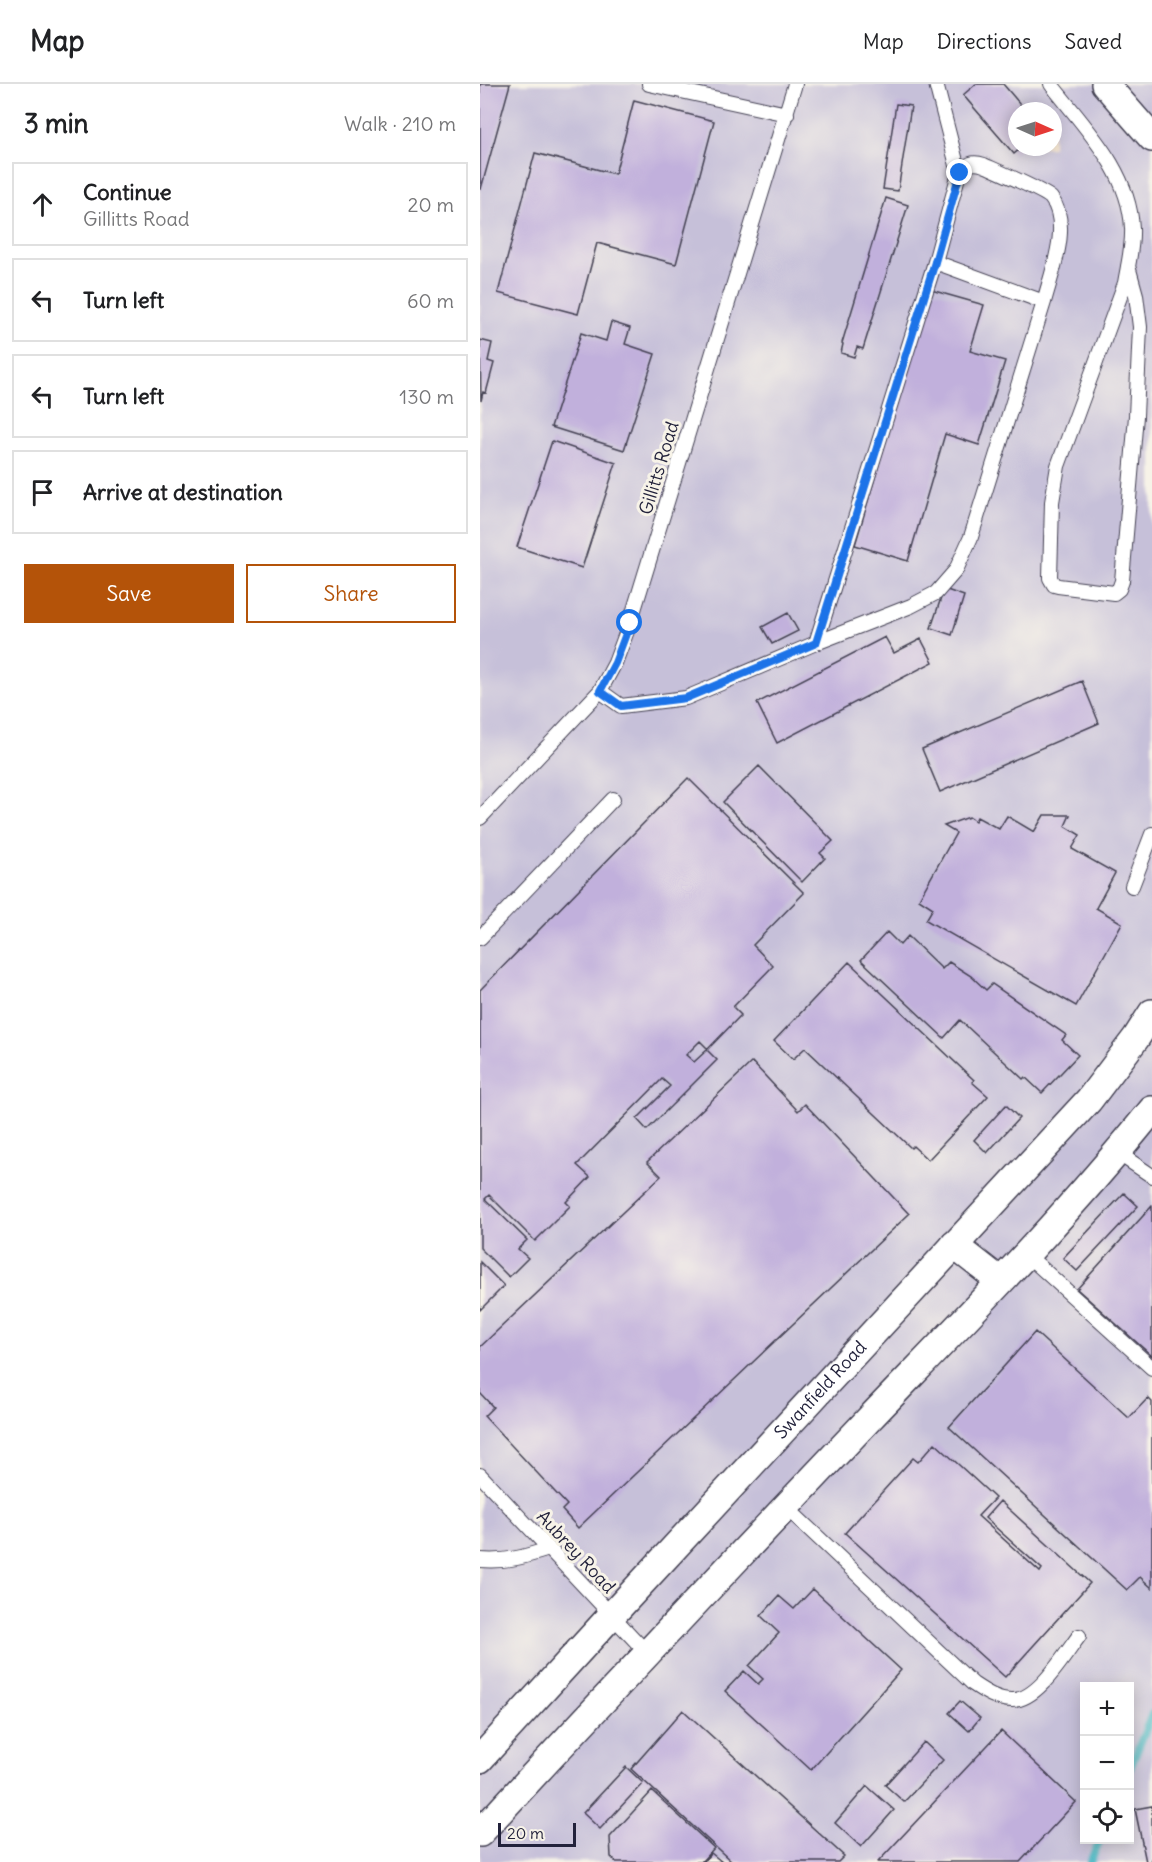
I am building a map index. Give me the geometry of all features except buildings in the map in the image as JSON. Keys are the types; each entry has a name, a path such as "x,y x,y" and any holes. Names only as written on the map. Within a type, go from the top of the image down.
{"street":[{"path":"1109,86 1152,138"},
{"name":"Swanfield Road","path":"480,1759 1089,1100 1152,1013"},
{"path":"480,1833 647,1653 1026,1254 1118,1153 1152,1110"},
{"path":"954,1245 1000,1281"}],"lane":[{"path":"649,84 786,114"},
{"name":"Gillitts Road","path":"481,816 600,691 615,663 630,623 795,84"},
{"path":"936,84 960,173"},
{"path":"1051,84 1114,166 1130,206 1132,229 1125,283 1058,466 1052,502 1050,578 1054,585 1058,586 1114,592 1119,589 1122,581 1136,416 1140,327 1136,295 1128,266"},
{"path":"600,691 621,706 686,698 911,606 936,593 956,570 971,537 1044,302 1060,238 1058,213 1050,197 976,162 969,164 960,173 935,262 816,643"},
{"path":"935,262 1044,302"},
{"path":"480,938 613,799"},
{"path":"1132,886 1152,834"},
{"path":"1118,1153 1152,1176"},
{"path":"1026,1254 1152,1368"},
{"name":"Aubrey Road","path":"480,1475 647,1653"},
{"path":"786,1507 973,1684 987,1694 1015,1701 1030,1694 1048,1678 1079,1636"},
{"path":"480,1560 502,1562 549,1550"}],"shaded area":[{"path":"480,84 1152,84 1152,1862 480,1862"}],"waterway":[{"path":"1134,1758 1152,1714"},
{"path":"1090,1862 1098,1844"}],"route":[{"path":"630,623 615,663 600,691 621,706 686,698 816,643 935,262 960,173"}]}
